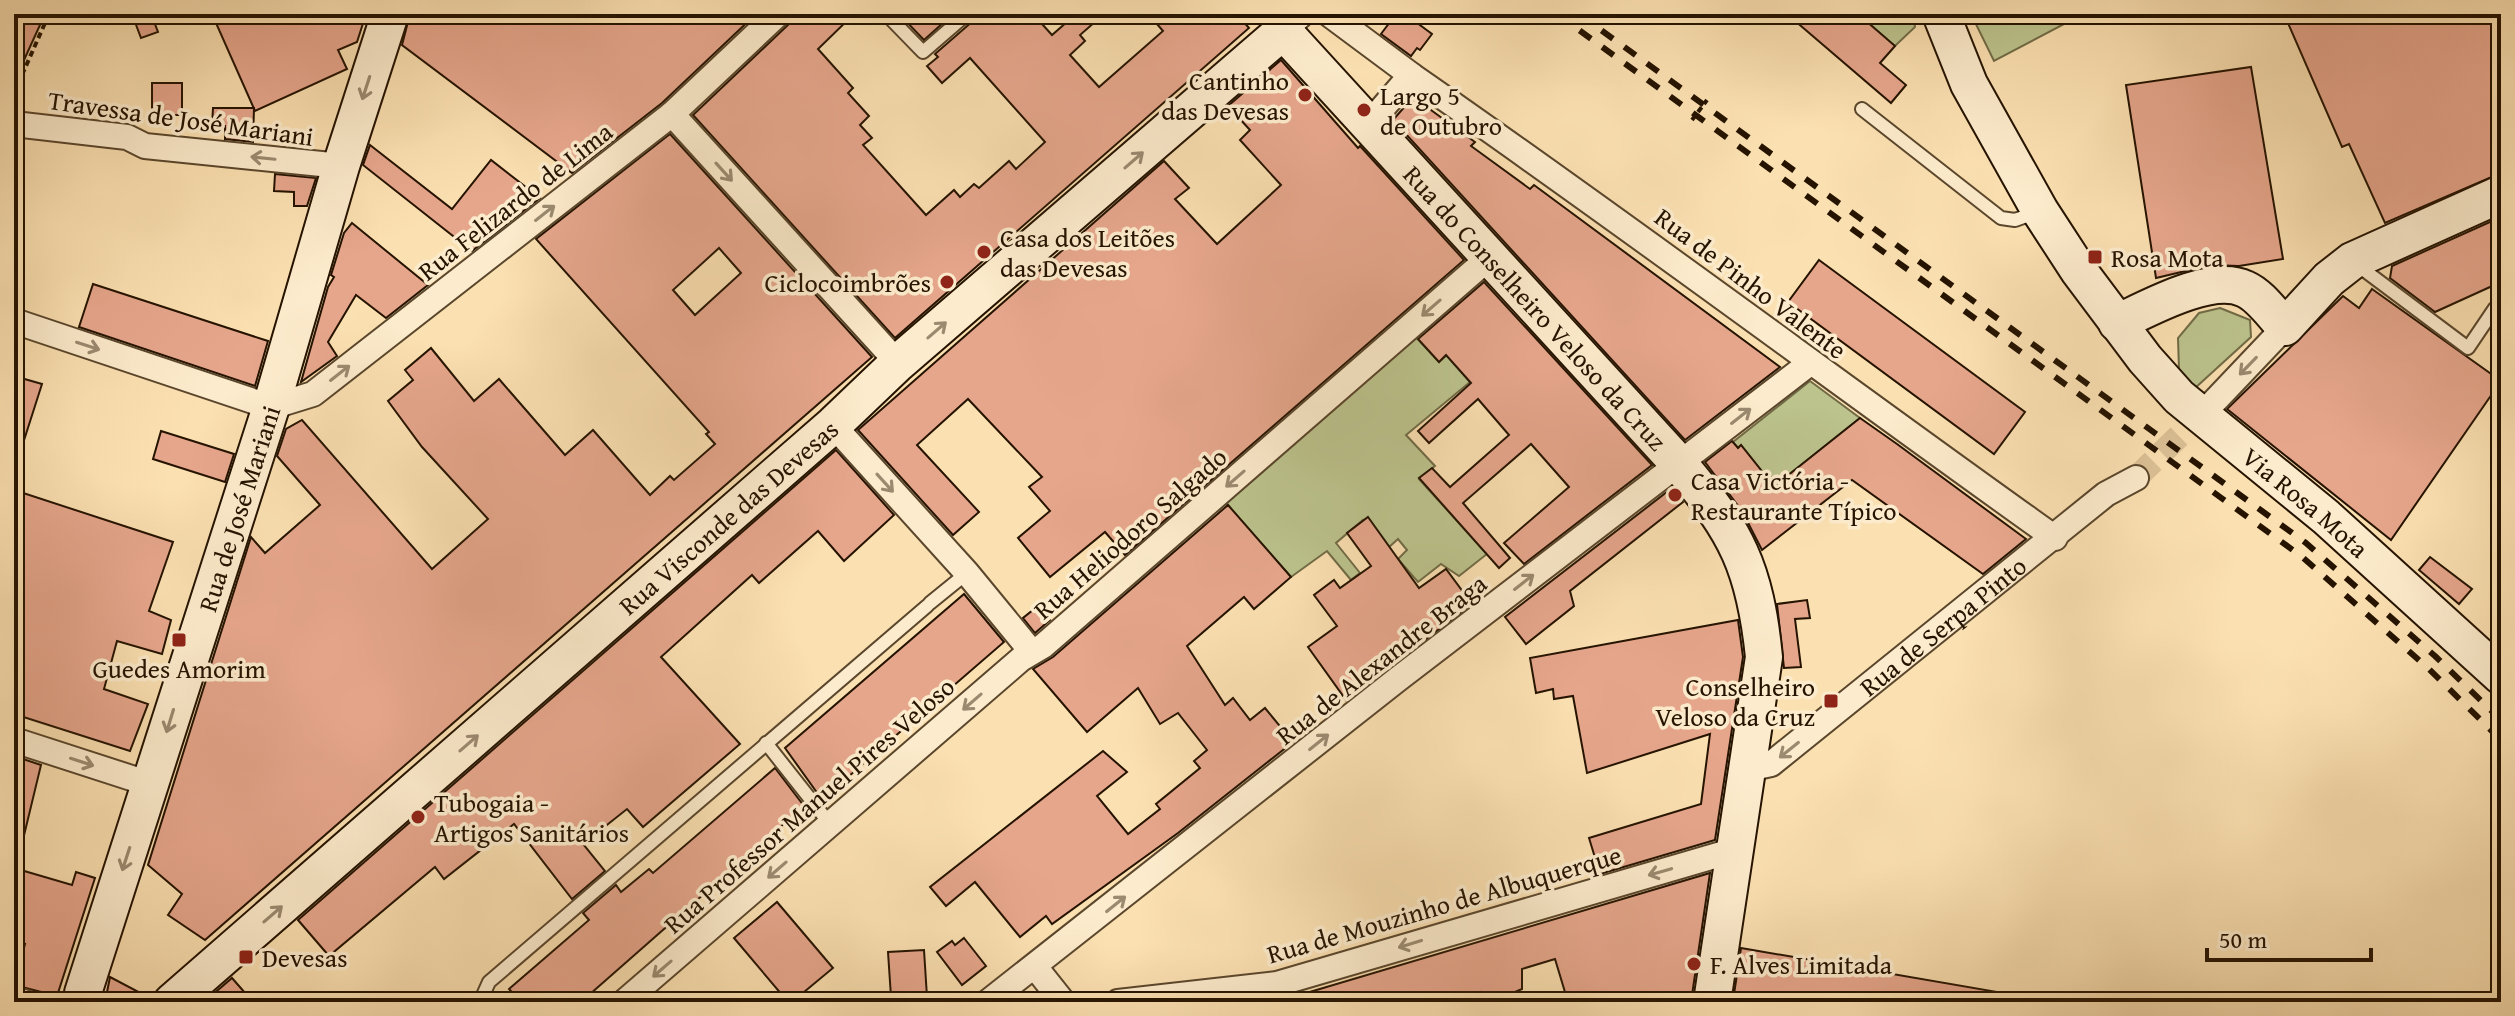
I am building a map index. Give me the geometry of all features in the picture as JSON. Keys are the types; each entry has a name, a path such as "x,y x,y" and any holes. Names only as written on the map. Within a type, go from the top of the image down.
{"main road":[{"name":"Rua de José Mariani","path":"84,1002 83,993 271,407 341,166 390,14"},
{"name":"Via Rosa Mota","path":"1941,14 1969,84 2040,211 2145,359 2179,397 2326,517 2501,676"},
{"path":"1292,22 1368,125"},
{"name":"Rua Visconde das Devesas","path":"172,1002 833,425 898,363 1292,22"},
{"name":"Rua do Conselheiro Veloso da Cruz","path":"1368,125 1679,464 1714,506 1743,555 1758,600 1764,657 1712,1002"},
{"path":"2117,323 2219,284 2248,290 2341,270 2501,194"},
{"path":"2248,290 2285,327 2341,270"},
{"path":"2145,359 2187,294"}],"street":[{"name":"Rua Felizardo de Lima","path":"271,407 313,394 672,114 778,14"},
{"path":"1329,14 1411,75 1368,125"},
{"name":"Rua de Pinho Valente","path":"1411,75 1585,195 1810,363 2055,538"},
{"path":"672,114 898,363"},
{"name":"Travessa de José Mariani","path":"14,124 127,137 145,146 341,166"},
{"name":"Rua Heliodoro Salgado","path":"833,425 967,573 1031,651 1043,646 1490,257"},
{"path":"14,321 271,407"},
{"path":"2210,406 2285,327"},
{"name":"Rua de Alexandre Braga","path":"988,1002 1036,968 1398,679 1810,363"},
{"name":"Rua de Serpa Pinto","path":"1748,769 1771,764 2106,494 2136,478"},
{"name":"Rua Professor Manuel Pires Veloso","path":"624,1002 1031,651"},
{"path":"14,740 150,784"},
{"name":"Rua de Mouzinho de Albuquerque","path":"1118,1002 1277,984 1735,850"},
{"path":"1036,968 1063,1002"},
{"path":"14,1000 24,1002"}],"lane":[{"path":"886,14 923,52 967,14"},
{"path":"1862,109 2001,218 2015,220 2040,211"},
{"path":"2341,270 2468,348 2495,308"},
{"path":"480,1002 489,982 967,573"},
{"path":"766,743 830,824"}],"path":[{"path":"14,93 49,14"},
{"path":"1692,120 1707,100"},
{"path":"2484,1002 2501,992"}],"green space":[{"path":"1858,14 1913,14 1915,27 1895,46"},
{"path":"1971,14 2083,14 1994,61"},
{"path":"2220,308 2250,320 2251,337 2194,389 2179,370 2178,338 2199,313"},
{"path":"1415,336 1439,362 1447,355 1470,382 1406,435 1435,466 1419,479 1487,554 1459,576 1441,564 1418,582 1398,559 1407,550 1398,539 1388,548 1363,520 1336,543 1360,573 1351,580 1327,551 1291,577 1226,503"},
{"path":"1810,381 1860,418 1777,484 1772,478 1769,480 1741,445 1738,448 1733,442"}],"building":[{"path":"14,14 45,14 14,82"},
{"path":"132,14 151,14 158,32 141,38"},
{"path":"212,14 366,14 357,42 338,50 347,69 255,111"},
{"path":"410,14 756,14 662,103 572,173 402,45"},
{"path":"793,14 854,14 818,49 853,88 848,93 869,116 860,125 872,138 863,145 926,215 954,190 960,197 974,184 979,188 1009,161 1016,169 1045,142 970,58 942,83 927,66 938,57 935,54 973,21 976,14 1033,14 1052,35 1076,14 1104,14 1080,35 1085,41 1070,55 1099,87 1163,31 1157,24 1169,14 1237,14 1249,28 895,338 693,115 788,25"},
{"path":"899,14 953,14 924,40"},
{"path":"1396,14 1405,14 1432,34 1411,56 1381,34"},
{"path":"1787,14 1858,14 1895,46 1880,63 1906,85 1891,103"},
{"path":"2284,14 2501,14 2501,173 2385,223 2349,144 2342,147"},
{"path":"1281,60 1358,148 1360,146 1464,260 1125,555 1105,532 1050,577 1018,538 1050,511 1029,487 1042,477 968,399 917,445 979,512 953,535 858,430 1164,161 1189,188 1175,199 1217,244 1281,185 1240,140 1250,130 1228,106"},
{"path":"2251,67 2283,259 2239,266 2211,265 2156,278 2126,85"},
{"path":"152,83 182,83 182,115 152,115"},
{"path":"1413,97 1475,142 1471,146 1530,189 1534,185 1780,367 1685,440 1393,120"},
{"path":"213,108 254,108 253,142 225,139 225,126 212,126"},
{"path":"670,134 872,357 205,940 168,915 182,894 148,865 251,537 265,553 320,505 277,456 286,429 302,420 432,569 488,519 422,447 388,401 413,380 405,370 431,348 474,401 499,379 565,455 593,430 650,495 670,476 674,480 715,444 706,434 709,432 536,239","holes":["719,248 741,273 695,315 673,290"]},
{"path":"370,145 452,209 491,160 540,198 472,251 363,165"},
{"path":"275,174 316,178 307,206 294,206 294,192 274,191"},
{"path":"2501,217 2501,282 2435,312 2390,278 2392,266"},
{"path":"352,223 428,285 386,318 356,295 328,342 337,356 301,382 328,287 334,277 331,275 344,233"},
{"path":"1819,260 2025,412 1994,454 1788,302"},
{"path":"1484,282 1652,465 1524,564 1504,543 1569,487 1531,444 1463,503 1510,558 1499,568 1419,478 1432,468 1450,487 1509,435 1478,399 1429,443 1418,431 1471,383 1446,355 1439,362 1418,339"},
{"path":"93,284 268,341 255,386 79,327"},
{"path":"2372,289 2501,381 2391,540 2227,409 2343,296 2359,308"},
{"path":"14,376 42,384 18,459 14,459"},
{"path":"1860,418 2026,539 1983,574 1852,480 1762,550 1742,511 1705,462 1732,441 1738,448 1741,445 1769,480 1772,477 1777,484"},
{"path":"161,431 234,454 225,482 153,459"},
{"path":"836,450 894,515 844,561 818,531 759,583 752,575 661,657 740,744 643,827 627,809 583,844 605,871 572,899 514,824 444,879 435,867 329,956 298,920"},
{"path":"1672,488 1683,502 1570,591 1574,606 1526,644 1505,617"},
{"path":"14,490 173,542 149,611 171,620 162,654 117,641 104,689 148,704 130,751 14,714"},
{"path":"1228,505 1291,577 1254,609 1244,597 1187,646 1225,705 1233,698 1250,720 1265,708 1293,742 1178,833 1052,924 1046,916 1020,937 975,882 946,906 930,887 1103,751 1127,772 1097,796 1128,834 1160,809 1156,804 1200,768 1194,761 1207,750 1178,713 1160,724 1138,688 1087,732 1033,669 1053,657"},
{"path":"1368,517 1419,588 1446,569 1472,604 1346,700 1308,647 1337,626 1314,595 1334,580 1340,588 1371,566 1347,533"},
{"path":"2430,557 2472,589 2459,604 2419,570"},
{"path":"964,594 1004,642 826,796 821,791 818,794 785,748"},
{"path":"1807,600 1810,618 1795,619 1801,667 1784,668 1777,604"},
{"path":"1038,606 1050,620 1035,633 1023,618"},
{"path":"1738,620 1743,657 1715,840 1600,874 1589,838 1701,804 1710,734 1587,773 1573,696 1554,699 1553,689 1536,693 1530,658"},
{"path":"14,756 41,765 21,848 14,847"},
{"path":"775,768 804,806 581,1002 521,1002 509,989 589,920 583,913 616,885 621,892 649,869 653,873"},
{"path":"14,868 72,885 76,872 95,878 57,996 14,985 25,944 14,943"},
{"path":"1710,873 1691,1002 1568,1002 1555,959 1522,969 1522,989 1515,992 1515,998 1503,1002 1495,1002 1492,998 1485,1000 1480,992 1446,1002 1276,1002"},
{"path":"777,902 833,968 792,1002 788,1002 734,938"},
{"path":"964,938 986,966 962,985 937,952 952,941 955,945"},
{"path":"1741,948 2003,993 2002,1002 1780,1002 1734,994"},
{"path":"924,950 927,997 891,997 888,952"},
{"path":"110,977 152,999 152,1002 105,1002"},
{"path":"232,978 253,1002 204,1002"}],"tunnel":[{"path":"2136,478 2210,406"}],"railway":[{"path":"1557,14 2301,556 2428,668 2501,740"},
{"path":"1579,14 2306,543 2435,656 2501,720"}],"place":[{"name":"Cantinho das Devesas","path":"1305,95"},
{"name":"Largo 5 de Outubro","path":"1364,110"},
{"name":"Casa dos Leitões das Devesas","path":"984,252"},
{"name":"Rosa Mota","path":"2095,257"},
{"name":"Ciclocoimbrões","path":"947,282"},
{"name":"Casa Victória - Restaurante Típico","path":"1675,495"},
{"name":"Guedes Amorim","path":"179,640"},
{"name":"Conselheiro Veloso da Cruz","path":"1831,701"},
{"name":"Tubogaia - Artigos Sanitários","path":"418,817"},
{"name":"Devesas","path":"246,957"},
{"name":"F. Alves Limitada","path":"1694,964"}]}
